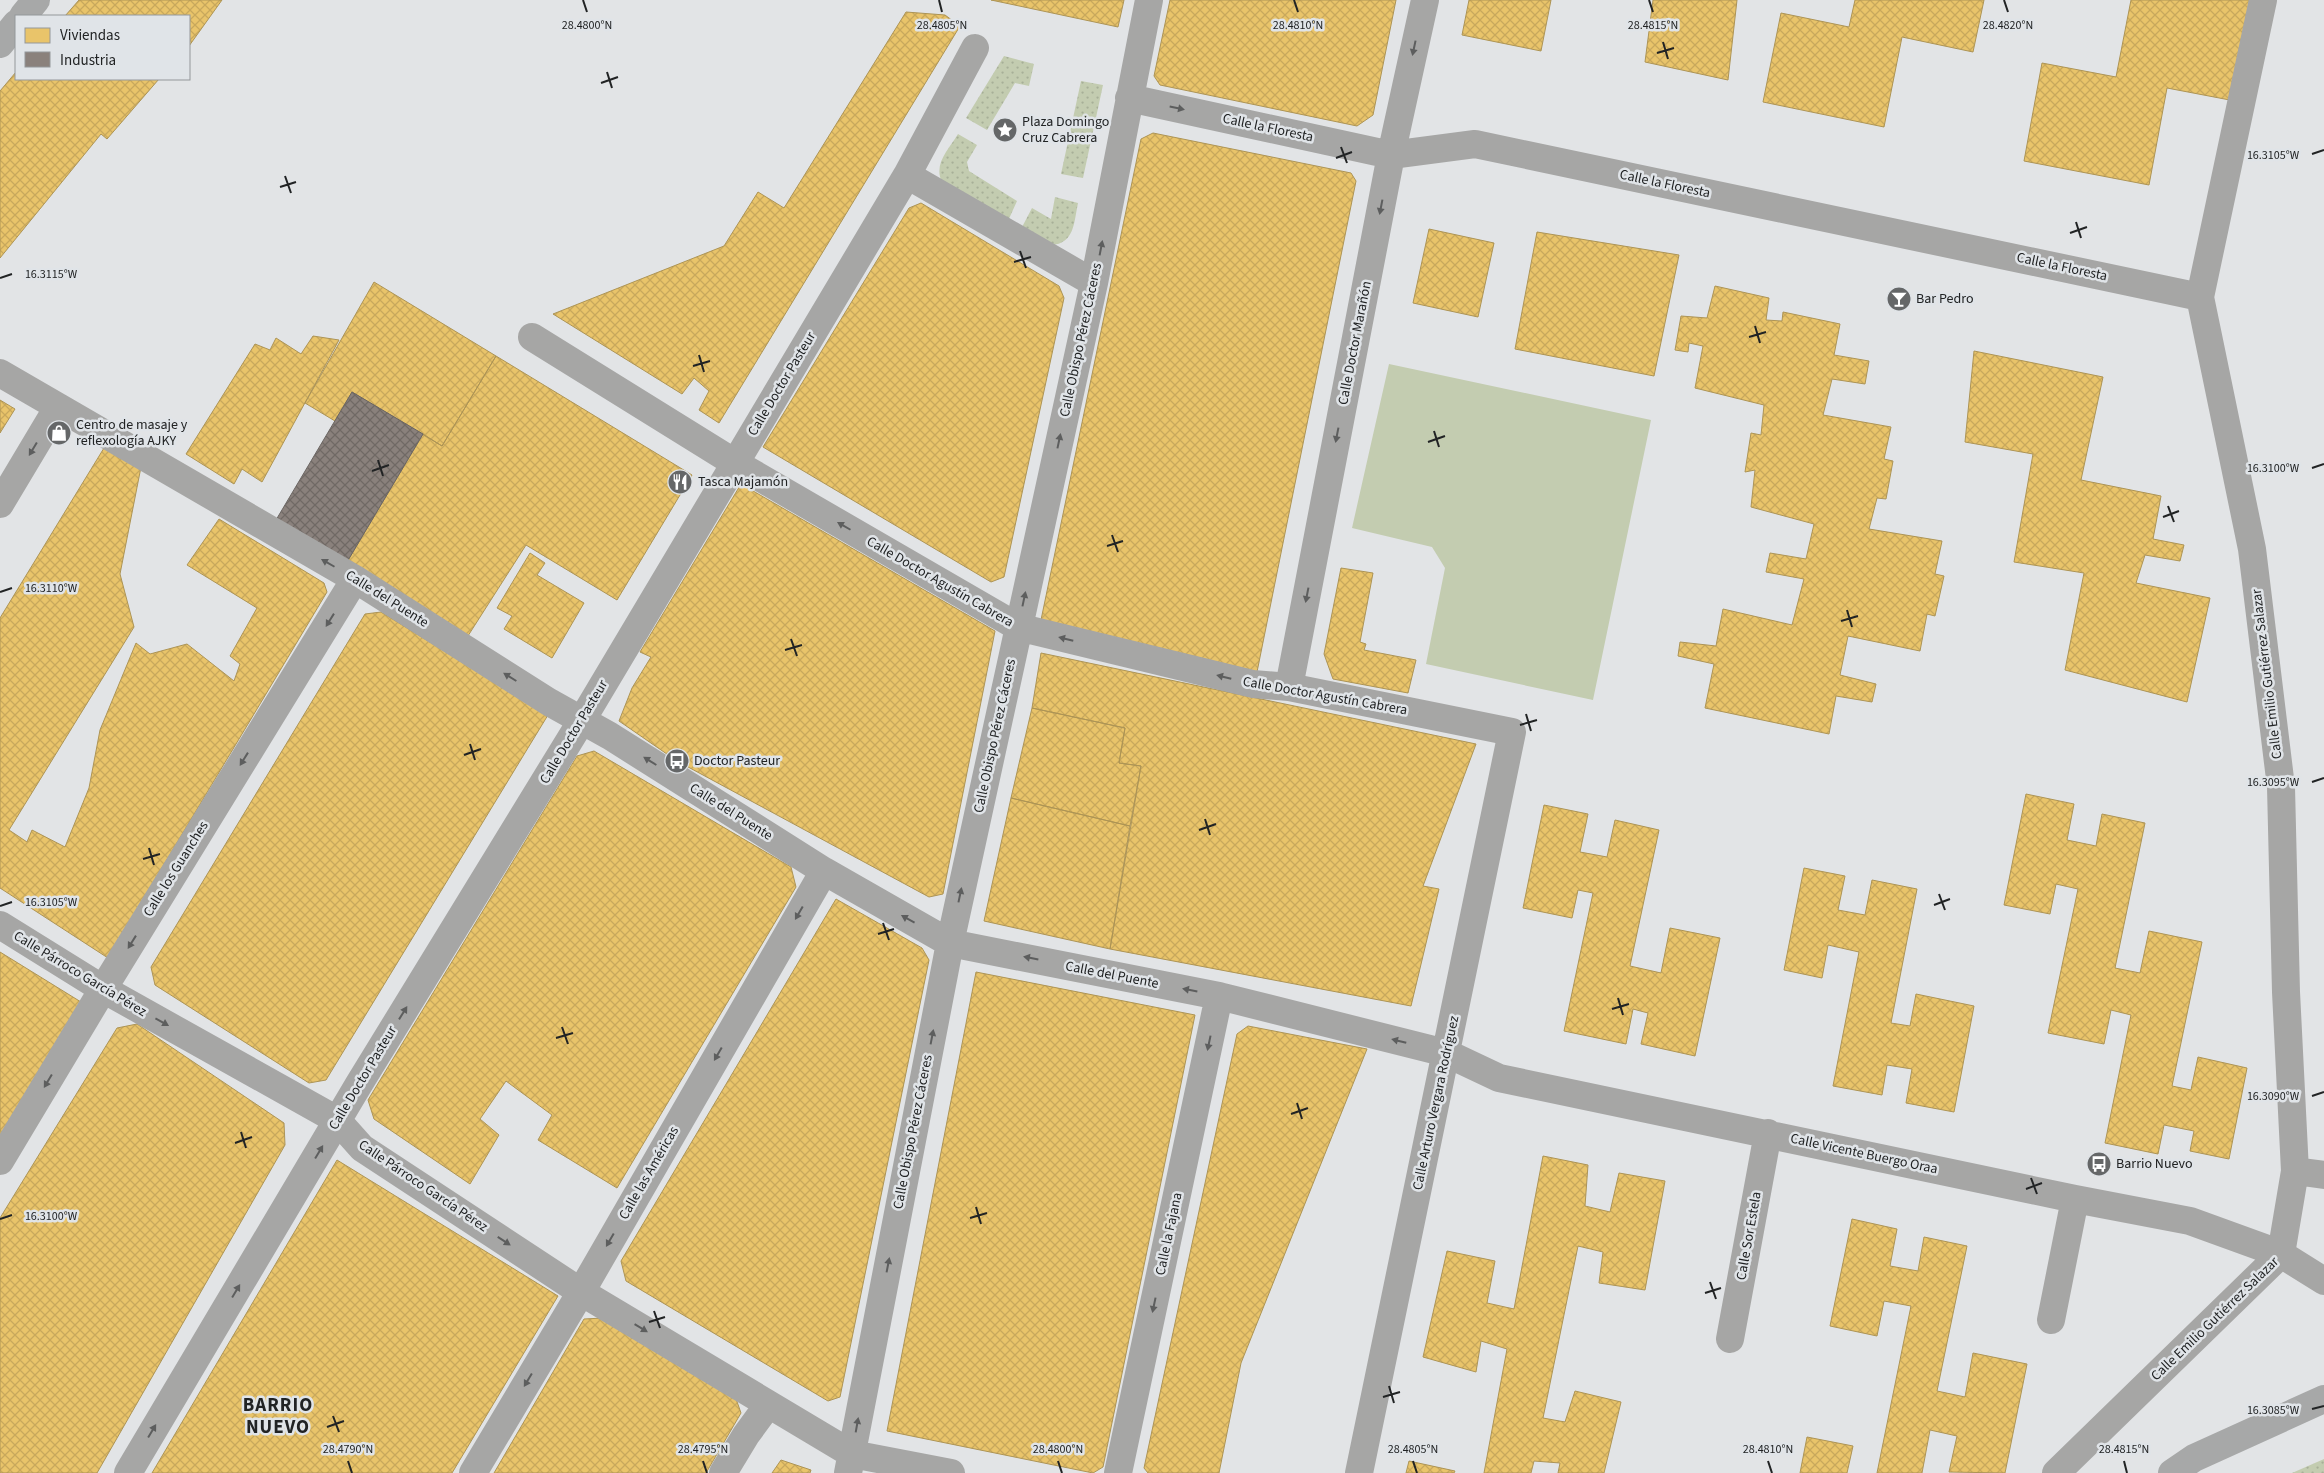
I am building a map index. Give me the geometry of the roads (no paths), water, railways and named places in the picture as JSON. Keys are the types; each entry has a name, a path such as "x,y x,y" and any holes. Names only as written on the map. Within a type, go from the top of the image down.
{"main road":[{"path":"24,15 36,0"},
{"path":"0,44 15,25"},
{"path":"2172,1473 2194,1458 2324,1399"}],"street":[{"name":"Calle Obispo Pérez Cáceres","path":"850,1463 950,943 1094,283 1149,0"},
{"name":"Calle Doctor Marañón","path":"1289,688 1391,156 1424,0"},
{"name":"Calle Emilio Gutiérrez Salazar","path":"2056,1473 2282,1254 2295,1171 2286,992 2281,787 2252,549 2200,297 2263,0"},
{"name":"Calle Doctor Pasteur","path":"128,1473 337,1120 582,720 906,175 975,48"},
{"name":"Calle la Floresta","path":"1130,98 1391,156 1475,144 2200,297"},
{"path":"906,175 1094,283"},
{"name":"Calle Doctor Agustín Cabrera","path":"532,337 734,463 1018,627 1253,684 1289,688 1512,732"},
{"name":"Calle del Puente","path":"0,373 355,579 549,702 582,720 824,871 950,943 1219,996 1446,1053"},
{"path":"0,504 58,407"},
{"name":"Calle los Guanches","path":"0,1161 103,989 355,579"},
{"name":"Calle Arturo Vergara Rodríguez","path":"1359,1473 1512,732"},
{"name":"Calle las Américas","path":"472,1473 580,1292 824,871"},
{"name":"Calle Párroco García Pérez","path":"0,925 103,989 337,1120 362,1148 580,1292 768,1404 850,1463"},
{"name":"Calle la Fajana","path":"1118,1473 1219,996"},
{"name":"Calle Vicente Buergo Oraa","path":"1446,1053 1499,1078 2075,1199 2190,1221 2282,1254 2324,1281"},
{"name":"Calle Sor Estela","path":"1730,1339 1768,1133"},
{"path":"2295,1171 2324,1176"},
{"path":"2051,1320 2075,1199"},
{"path":"723,1473 746,1434 768,1404"},
{"path":"850,1463 952,1473"}],"place":[{"name":"Plaza Domingo Cruz Cabrera","path":"1005,130"},
{"name":"Bar Pedro","path":"1899,299"},
{"name":"Centro de masaje y reflexología AJKY","path":"59,433"},
{"name":"Tasca Majamón","path":"680,482"},
{"name":"Doctor Pasteur","path":"677,761"},
{"name":"Barrio Nuevo","path":"2099,1164"}],"district":[{"name":"BARRIO NUEVO","path":"278,1416"}]}
